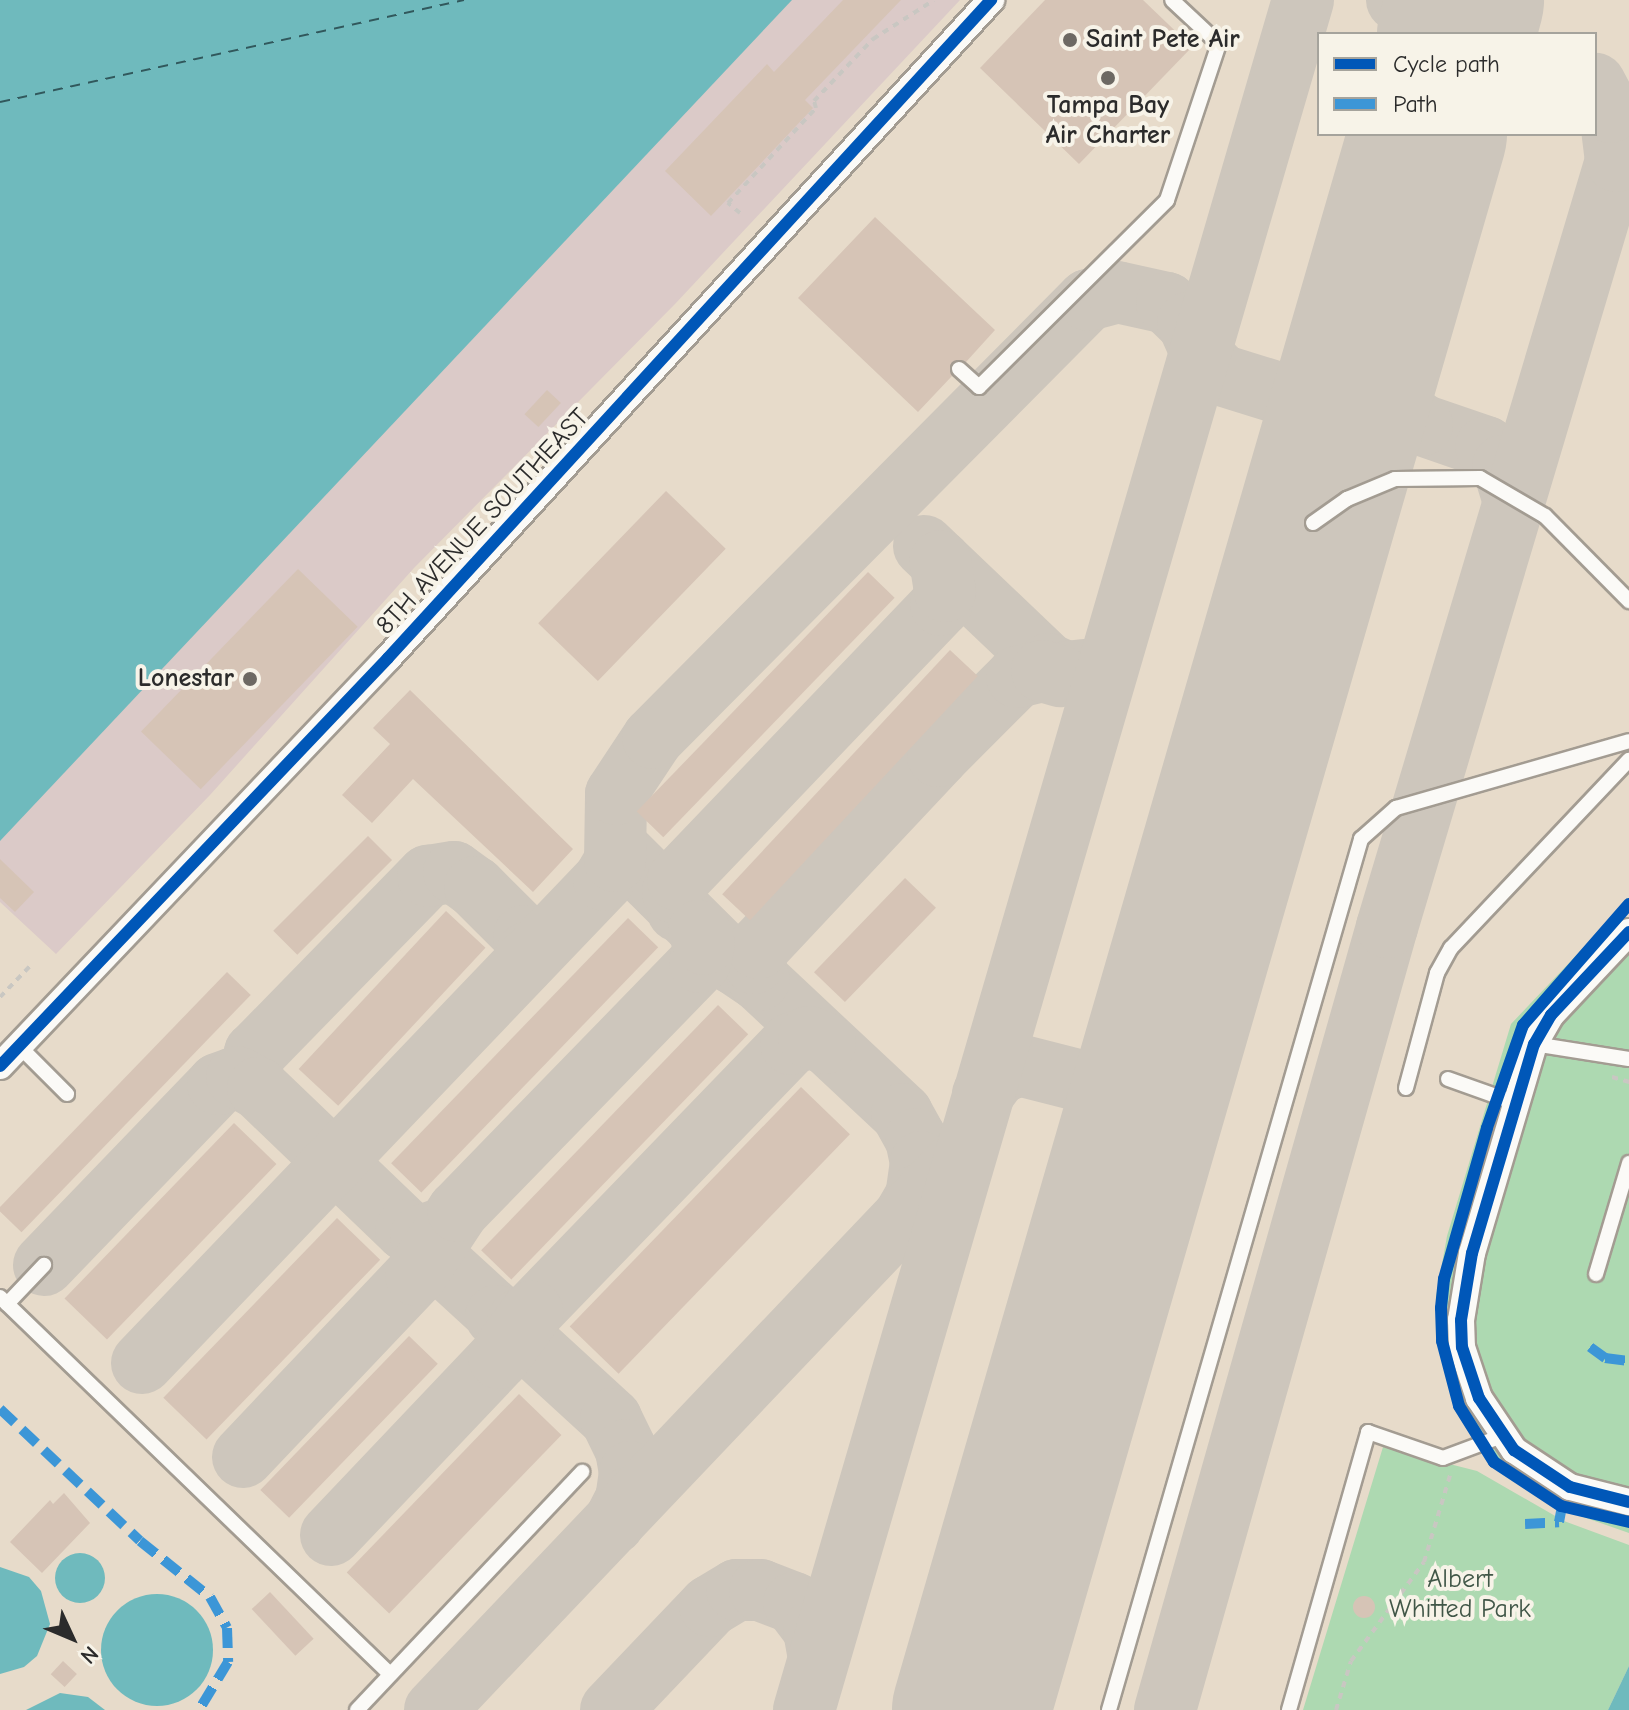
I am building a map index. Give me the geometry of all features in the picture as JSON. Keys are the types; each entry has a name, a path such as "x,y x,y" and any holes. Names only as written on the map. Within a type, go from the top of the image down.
{"street":[{"name":"8TH AVENUE SOUTHEAST","path":"0,1066 388,658 991,0"},
{"path":"1629,932 1551,1015 1534,1044 1513,1102 1472,1253 1461,1320 1469,1371 1502,1436 1542,1473 1570,1487 1629,1502"}],"lane":[{"path":"959,369 979,387 1167,200 1219,44 1172,0"},
{"path":"1313,523 1369,487 1395,479 1480,478 1545,516 1629,601"},
{"path":"1109,1710 1361,839 1396,808 1629,741"},
{"path":"1406,1088 1437,973 1451,948 1629,760"},
{"path":"1534,1044 1629,1059"},
{"path":"19,1046 67,1094"},
{"path":"1448,1079 1513,1102"},
{"path":"1596,1274 1629,1163"},
{"path":"44,1265 4,1301 390,1674"},
{"path":"1289,1710 1368,1432 1443,1458 1502,1436"},
{"path":"357,1710 582,1472"}],"path":[{"path":"740,213 728,203 816,108 814,101 873,39 934,0"},
{"path":"0,997 33,963"},
{"path":"1336,1710 1351,1661 1424,1562 1455,1454"}],"shaded area":[{"path":"769,0 960,0 675,304 414,568 210,795 56,954 0,902 0,809"}],"green space":[{"path":"1629,900 1629,912 1541,1005 1510,1067 1460,1248 1448,1317 1457,1373 1484,1434 1534,1482 1565,1498 1629,1515 1629,1533 1569,1512 1477,1443 1460,1411 1436,1297 1447,1236 1511,1024"},
{"path":"1629,952 1629,1489 1573,1475 1522,1442 1491,1393 1475,1346 1474,1322 1484,1257 1534,1079 1562,1023"},
{"name":"Albert Whitted Park","path":"1383,1447 1477,1471 1564,1521 1629,1545 1629,1666 1608,1710 1303,1710"}],"water":[{"path":"0,0 792,0 0,841"},
{"path":"80,1553 98,1560 105,1578 98,1596 80,1603 62,1596 55,1578 62,1560"},
{"path":"0,1567 29,1577 41,1591 50,1624 37,1656 24,1667 0,1674"},
{"path":"157,1594 178,1598 196,1611 209,1629 213,1650 209,1671 196,1689 178,1702 157,1706 136,1702 118,1689 105,1671 101,1650 105,1629 118,1611 136,1598"},
{"path":"1629,1666 1629,1710 1608,1710"},
{"path":"60,1693 88,1697 105,1710 26,1710"}],"building":[{"path":"843,0 901,0 805,100 813,108 711,216 665,171 767,64 774,72"},
{"path":"1045,0 1143,0 1192,47 1079,164 980,68"},
{"path":"875,217 995,330 966,362 952,362 952,376 918,412 798,298"},
{"path":"547,390 561,403 538,427 524,414"},
{"path":"666,491 726,549 598,681 538,623"},
{"name":"Lonestar","path":"298,569 358,627 201,789 141,732"},
{"path":"868,572 895,598 663,837 637,812"},
{"path":"950,650 978,676 750,920 722,894"},
{"path":"410,690 573,849 533,892 413,779 372,823 342,795 390,744 373,728"},
{"path":"368,836 392,860 297,955 273,931"},
{"path":"0,859 34,892 15,912 0,898"},
{"path":"905,878 936,908 845,1002 814,972"},
{"path":"446,911 485,948 338,1106 299,1069"},
{"path":"628,918 658,947 421,1192 391,1163"},
{"path":"227,972 251,995 22,1232 0,1212 0,1207"},
{"path":"718,1005 748,1034 511,1279 481,1250"},
{"path":"801,1087 850,1134 619,1374 570,1327"},
{"path":"234,1123 276,1164 107,1340 65,1299"},
{"path":"337,1218 380,1260 206,1440 163,1398"},
{"path":"409,1336 438,1364 289,1518 260,1490"},
{"path":"519,1394 561,1435 389,1613 347,1572"},
{"path":"64,1493 90,1523 42,1573 10,1542 50,1500 53,1504"},
{"path":"270,1592 314,1639 295,1656 252,1609"},
{"path":"1364,1596 1372,1599 1375,1607 1372,1615 1364,1618 1356,1615 1353,1607 1356,1599"},
{"path":"63,1661 77,1674 65,1687 51,1674"}],"ferry route":[{"path":"0,102 464,0"}],"taxiway":[{"path":"804,1710 1303,0"},
{"path":"1397,0 1428,12 1443,32"},
{"path":"1165,1710 1387,927 1616,161 1610,112 1597,88"},
{"path":"142,1363 604,880 615,861 616,794 653,738 1088,300 1117,292 1167,303 1188,323 1203,356 1221,375 1311,403"},
{"path":"1329,473 1343,448 1358,435 1394,425 1422,425 1376,390 1364,355"},
{"path":"1422,425 1486,447 1503,466 1513,499"},
{"path":"924,546 1048,664 1066,672 1084,670"},
{"path":"678,911 673,892 678,880 941,605 945,591 940,561"},
{"path":"759,980 754,963 758,948 938,756 1017,677 1042,671 1060,676"},
{"path":"616,846 735,964 759,980 902,1114 916,1139 921,1162 916,1196 902,1220"},
{"path":"258,1088 250,1074 255,1053 428,876 454,872 475,887 524,936 527,953 523,964"},
{"path":"243,1457 416,1275 458,1211 700,962 704,944 699,931"},
{"path":"496,1316 518,1321 532,1312 791,1044 809,1037 825,1043"},
{"path":"1127,1167 1133,1119 1128,1102 1113,1089 1137,1083 1159,1057"},
{"path":"983,1094 998,1074 1019,1065 1113,1089"},
{"path":"44,1265 218,1084 237,1077 258,1088 406,1230 421,1236 441,1229"},
{"path":"435,1710 958,1160"},
{"path":"436,1238 441,1263 611,1419 626,1450 630,1472 626,1499 614,1523"},
{"path":"331,1535 499,1358 532,1312"},
{"path":"611,1710 710,1606 737,1590 760,1590 794,1603 814,1630 819,1658"}],"runway":[{"path":"1457,32 1465,0"},
{"path":"971,1710 1427,136"}],"marked path":[{"path":"1590,1347 1605,1358 1629,1361"},
{"path":"0,1409 140,1541 210,1597 227,1628 228,1662 199,1710"},
{"path":"1525,1524 1559,1522 1562,1506"}],"cycle path":[{"path":"0,1066 388,658 991,0"},
{"path":"1629,904 1523,1025 1487,1128 1444,1279 1441,1308 1442,1341 1459,1406 1494,1462 1561,1506 1629,1522"},
{"path":"1629,932 1551,1015 1534,1044 1472,1253 1461,1320 1462,1347 1479,1398 1514,1450 1570,1487 1629,1502"}],"place":[{"name":"Saint Pete Air","path":"1070,40"},
{"name":"Tampa Bay Air Charter","path":"1108,78"},
{"name":"Lonestar","path":"250,679"}]}
